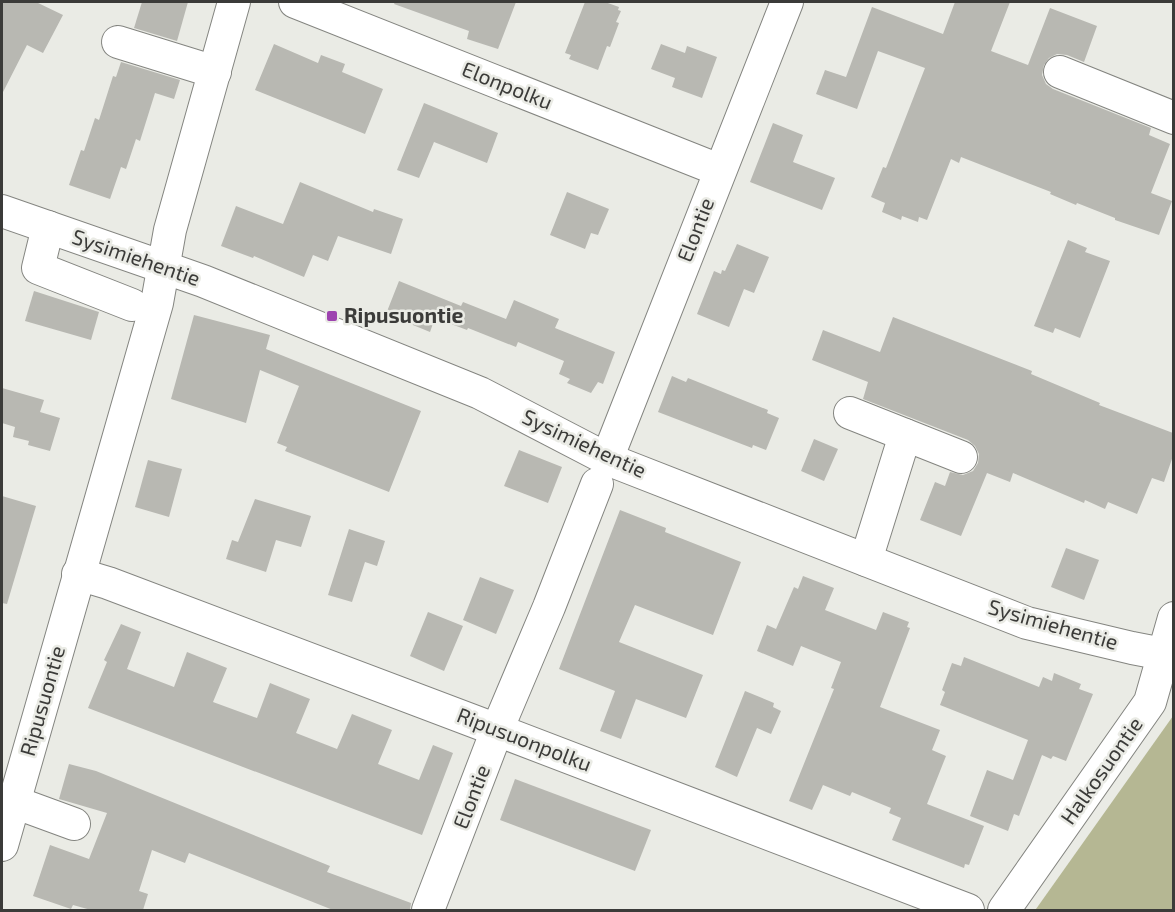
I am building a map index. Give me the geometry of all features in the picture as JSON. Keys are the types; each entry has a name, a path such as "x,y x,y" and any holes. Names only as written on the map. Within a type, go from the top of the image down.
{"street":[{"name":"Ripusuontie","path":"2,845 78,574 158,303 170,230 234,2"},
{"name":"Elonpolku","path":"295,2 719,170"},
{"name":"Elontie","path":"428,910 497,730 549,607 787,2"},
{"path":"118,42 215,72"},
{"path":"1060,72 1173,118"},
{"name":"Sysimiehentie","path":"2,211 203,281 480,393 602,471 866,560 1027,623 1169,655"},
{"path":"48,227 38,268 132,304"},
{"path":"850,413 961,457"},
{"path":"866,560 905,435"},
{"name":"Ripusuonpolku","path":"78,574 497,730 968,910"},
{"name":"Halkosuontie","path":"1004,910 1147,708 1169,655 1173,618"},
{"path":"14,802 74,824"}],"green space":[{"path":"1173,716 1173,910 1036,909"}],"building":[{"path":"2,2 36,2 63,15 43,53 27,45 2,94"},
{"path":"142,2 188,2 177,41 134,28"},
{"path":"395,2 516,2 498,49 467,39 469,31 394,4"},
{"path":"585,2 605,2 619,7 618,10 621,11 610,47 607,46 598,70 569,59 571,55 565,53"},
{"path":"955,2 1010,2 991,51 1028,65 1050,8 1097,26 1084,62 1067,55 1057,54 1049,58 1044,65 1042,75 1046,84 1053,89 1151,128 1149,135 1170,144 1151,193 1172,201 1159,235 1115,220 1115,218 1077,203 1076,205 1050,194 1051,192 961,157 959,163 951,159 927,220 919,217 918,222 902,216 901,220 882,212 885,203 871,197 883,167 886,168 925,68 878,51 857,109 816,94 825,70 846,77 872,7 943,34"},
{"path":"274,44 318,63 321,55 345,64 342,72 383,89 365,134 255,90"},
{"path":"661,44 685,53 687,46 717,57 702,98 672,87 675,78 651,69"},
{"path":"121,62 180,80 174,99 155,93 140,141 136,139 126,169 121,167 110,199 69,185 81,150 84,151 95,118 99,120 113,76 116,77"},
{"path":"424,103 498,133 487,163 434,142 419,178 397,170"},
{"path":"773,123 803,135 793,162 835,178 822,210 750,182"},
{"path":"300,182 373,212 374,209 403,219 391,254 338,236 328,261 313,255 304,277 254,256 253,258 221,246 236,206 283,224"},
{"path":"567,192 609,209 598,235 591,233 585,249 550,235"},
{"path":"1068,240 1087,248 1085,252 1110,261 1080,338 1055,328 1053,333 1034,326"},
{"path":"737,244 769,257 754,293 744,289 729,327 697,314 714,271 721,274 722,270 725,271"},
{"path":"399,281 461,306 463,302 506,319 514,300 559,319 555,328 615,352 603,384 598,382 591,393 567,383 570,379 559,374 564,361 518,342 516,347 435,318 430,332 386,314"},
{"path":"34,291 99,312 91,340 25,321"},
{"path":"194,315 270,335 266,349 421,411 389,492 285,451 287,447 277,443 299,386 260,370 246,423 171,399"},
{"path":"893,317 1032,371 1031,374 1100,403 1099,405 1173,433 1173,456 1164,482 1152,478 1137,514 1108,502 1105,509 1085,500 1084,503 1013,473 1010,482 987,473 961,536 920,520 935,482 945,486 950,472 963,475 973,471 978,463 979,454 975,446 968,440 863,399 868,382 812,360 823,330 880,352"},
{"path":"672,376 686,382 688,378 768,410 767,413 779,418 766,450 753,445 752,448 658,412"},
{"path":"2,388 44,400 40,412 60,418 50,451 28,445 29,441 13,437 15,427 2,423"},
{"path":"814,439 838,449 824,481 801,471"},
{"path":"519,450 562,467 548,503 504,486"},
{"path":"148,460 182,469 169,517 135,507"},
{"path":"2,496 36,506 7,604 2,603"},
{"path":"255,499 311,516 301,547 276,540 266,572 226,559 232,540 238,542"},
{"path":"620,510 666,528 665,532 741,562 713,635 635,605 619,642 703,675 686,718 636,699 621,739 600,731 615,691 559,669"},
{"path":"349,529 385,541 377,566 365,562 352,602 328,595"},
{"path":"1066,548 1099,560 1084,600 1051,587"},
{"path":"803,576 834,588 825,610 876,630 883,612 909,622 907,627 910,628 880,707 940,730 932,750 946,756 927,804 984,826 969,865 965,864 964,868 892,840 901,818 889,813 891,808 852,792 850,796 823,785 812,810 789,801 834,689 831,688 841,662 801,646 793,666 757,651 767,625 776,629 794,587 798,589"},
{"path":"480,577 514,590 496,634 463,620"},
{"path":"428,612 463,626 444,671 410,656"},
{"path":"121,624 141,632 127,669 174,687 187,652 227,668 213,702 257,718 270,683 310,699 296,733 337,749 352,714 392,730 378,764 419,780 433,745 453,753 422,835 88,708 107,662 104,660"},
{"path":"964,657 1039,687 1043,677 1052,681 1054,673 1081,684 1079,689 1093,694 1066,761 1042,755 1019,816 1014,814 1008,831 970,816 987,770 1013,780 1028,740 940,705 945,692 942,690 952,663 961,666"},
{"path":"745,691 774,703 773,707 781,711 771,734 757,728 737,777 715,767"},
{"path":"69,764 96,771 330,866 327,872 411,903 410,910 333,910 189,853 185,863 152,850 139,891 148,894 143,910 91,910 73,905 71,909 33,896 50,845 89,859 107,813 59,799"},
{"path":"515,779 651,830 635,871 500,820"}],"place":[{"name":"Ripusuontie","path":"332,316"}]}
